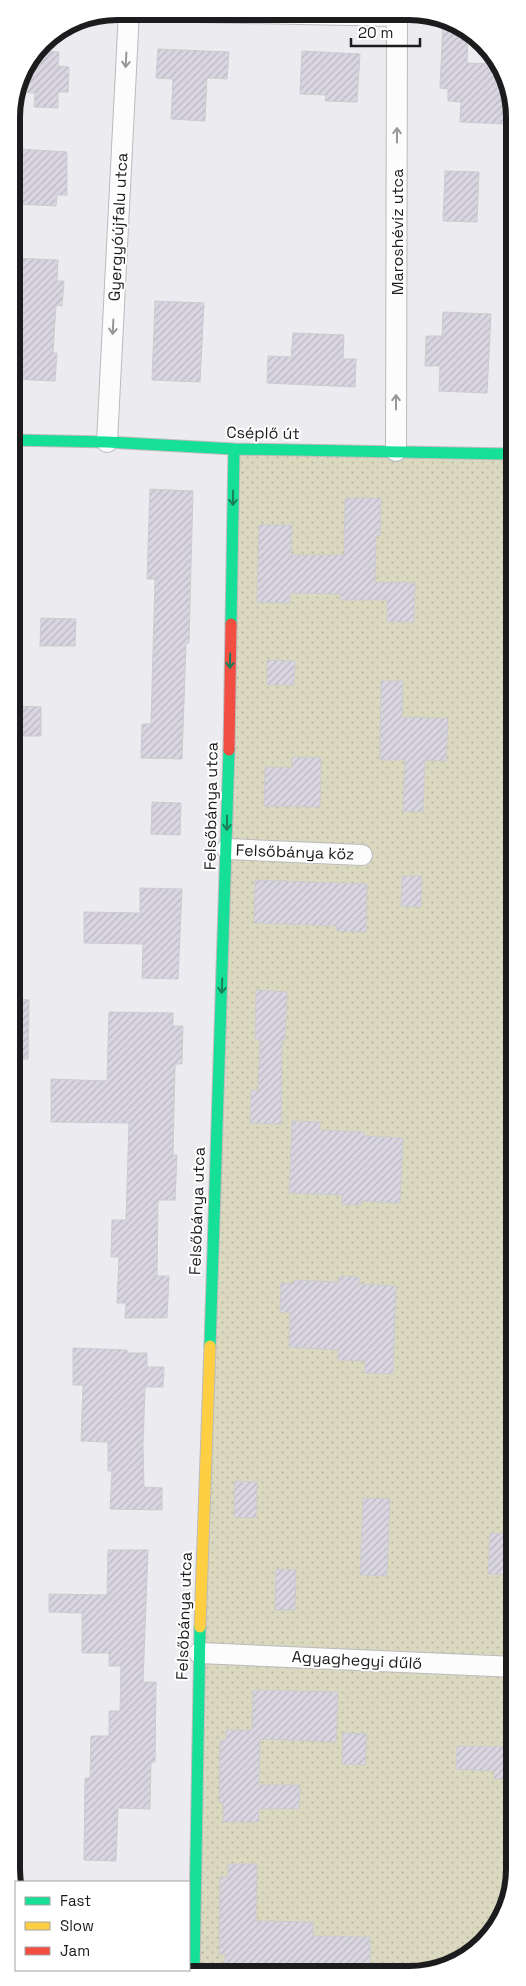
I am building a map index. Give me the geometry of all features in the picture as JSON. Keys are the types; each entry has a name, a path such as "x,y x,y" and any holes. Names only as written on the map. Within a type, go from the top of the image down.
{"street":[{"name":"Gyergyóújfalu utca","path":"107,442 129,20"},
{"name":"Maroshévíz utca","path":"396,451 397,20"},
{"name":"Cséplő út","path":"20,440 107,442 234,450 506,454"},
{"name":"Felsőbánya utca","path":"194,1966 199,1653 227,849 234,450"},
{"name":"Felsőbánya köz","path":"227,849 362,855"},
{"name":"Agyaghegyi dűlő","path":"199,1653 506,1667"}],"shaded area":[{"path":"234,449 506,454 506,1875 503,1894 493,1917 478,1938 452,1956 428,1964 409,1966 194,1966"}],"building":[{"path":"443,26 468,40 467,63 490,64 503,92 505,124 460,122 461,102 448,101 448,89 440,88"},
{"path":"158,49 229,52 227,79 207,78 205,121 171,119 173,79 156,78"},
{"path":"46,51 59,52 58,66 69,67 68,92 58,92 58,108 34,107 35,93 23,92 30,74"},
{"path":"302,51 360,54 357,102 325,101 326,95 300,94"},
{"path":"20,149 67,152 67,195 57,195 56,206 20,204"},
{"path":"445,171 479,172 477,222 443,221"},
{"path":"20,258 58,260 57,281 64,281 62,306 56,305 53,353 57,353 55,381 20,379"},
{"path":"155,301 204,303 200,382 152,380"},
{"path":"443,312 491,314 487,393 439,391 440,366 425,366 426,336 442,336"},
{"path":"293,333 344,335 343,359 356,359 355,387 267,383 268,356 291,357"},
{"path":"150,489 193,491 189,643 186,643 182,759 141,758 142,724 151,724 155,579 147,579"},
{"path":"345,498 381,498 380,536 376,536 375,582 415,583 414,622 387,622 387,600 340,600 341,594 290,593 290,603 257,602 259,525 292,525 291,555 344,555"},
{"path":"41,618 76,619 75,646 40,646"},
{"path":"267,660 295,661 294,685 267,685"},
{"path":"381,681 403,681 402,717 448,719 446,761 425,760 423,812 403,811 405,760 380,760"},
{"path":"20,706 41,707 41,736 20,736"},
{"path":"292,757 321,758 320,807 264,806 265,767 292,768"},
{"path":"152,802 181,803 180,835 151,834"},
{"path":"402,876 422,876 421,907 401,906"},
{"path":"255,880 367,884 366,932 337,931 337,926 254,923"},
{"path":"140,888 182,889 178,979 142,978 143,944 84,943 84,912 140,913"},
{"path":"256,990 287,992 285,1040 282,1040 281,1124 250,1123 251,1090 258,1090 260,1040 255,1039"},
{"path":"20,999 29,1000 28,1059 20,1059"},
{"path":"109,1012 173,1013 173,1026 183,1026 182,1064 175,1064 173,1155 177,1155 175,1200 158,1200 157,1276 169,1276 167,1318 125,1318 126,1303 117,1303 119,1257 111,1257 112,1220 126,1220 129,1123 51,1122 51,1079 107,1081"},
{"path":"292,1121 320,1122 320,1130 364,1132 364,1136 403,1138 400,1203 361,1201 361,1205 342,1205 342,1195 289,1193"},
{"path":"339,1276 359,1277 359,1284 396,1286 393,1374 365,1373 365,1361 338,1360 338,1350 289,1347 290,1312 280,1312 281,1283 294,1284 294,1280 338,1282"},
{"path":"73,1348 127,1350 127,1353 147,1353 147,1367 164,1367 163,1387 145,1387 143,1445 144,1487 162,1488 162,1510 110,1509 112,1471 108,1471 108,1442 81,1441 83,1385 73,1385"},
{"path":"235,1481 257,1482 256,1518 234,1517"},
{"path":"363,1498 390,1499 387,1576 360,1575"},
{"path":"490,1533 506,1534 506,1575 488,1574"},
{"path":"108,1550 148,1550 143,1682 156,1682 155,1762 151,1762 150,1809 118,1808 116,1861 84,1860 85,1778 90,1778 91,1736 109,1736 109,1711 120,1711 121,1666 109,1666 109,1653 82,1653 82,1613 49,1612 49,1594 107,1595"},
{"path":"276,1569 296,1570 295,1610 275,1610"},
{"path":"253,1690 338,1692 336,1742 260,1739 259,1785 300,1785 299,1809 259,1809 259,1822 223,1822 223,1802 219,1802 220,1740 226,1740 226,1730 252,1730"},
{"path":"343,1733 367,1734 365,1765 342,1764"},
{"path":"457,1746 506,1747 506,1779 494,1779 494,1771 456,1769"},
{"path":"228,1864 257,1864 256,1921 313,1922 313,1936 370,1937 370,1966 225,1966 225,1954 219,1954 220,1877 228,1877"}],"traffic: fast":[{"path":"20,440 107,442 234,449 506,454"},
{"path":"231,624 234,449"},
{"path":"210,1346 229,750"},
{"path":"194,1966 200,1627"}],"traffic: slow":[{"path":"200,1627 210,1346"}],"traffic: jam":[{"path":"229,750 231,624"}]}
